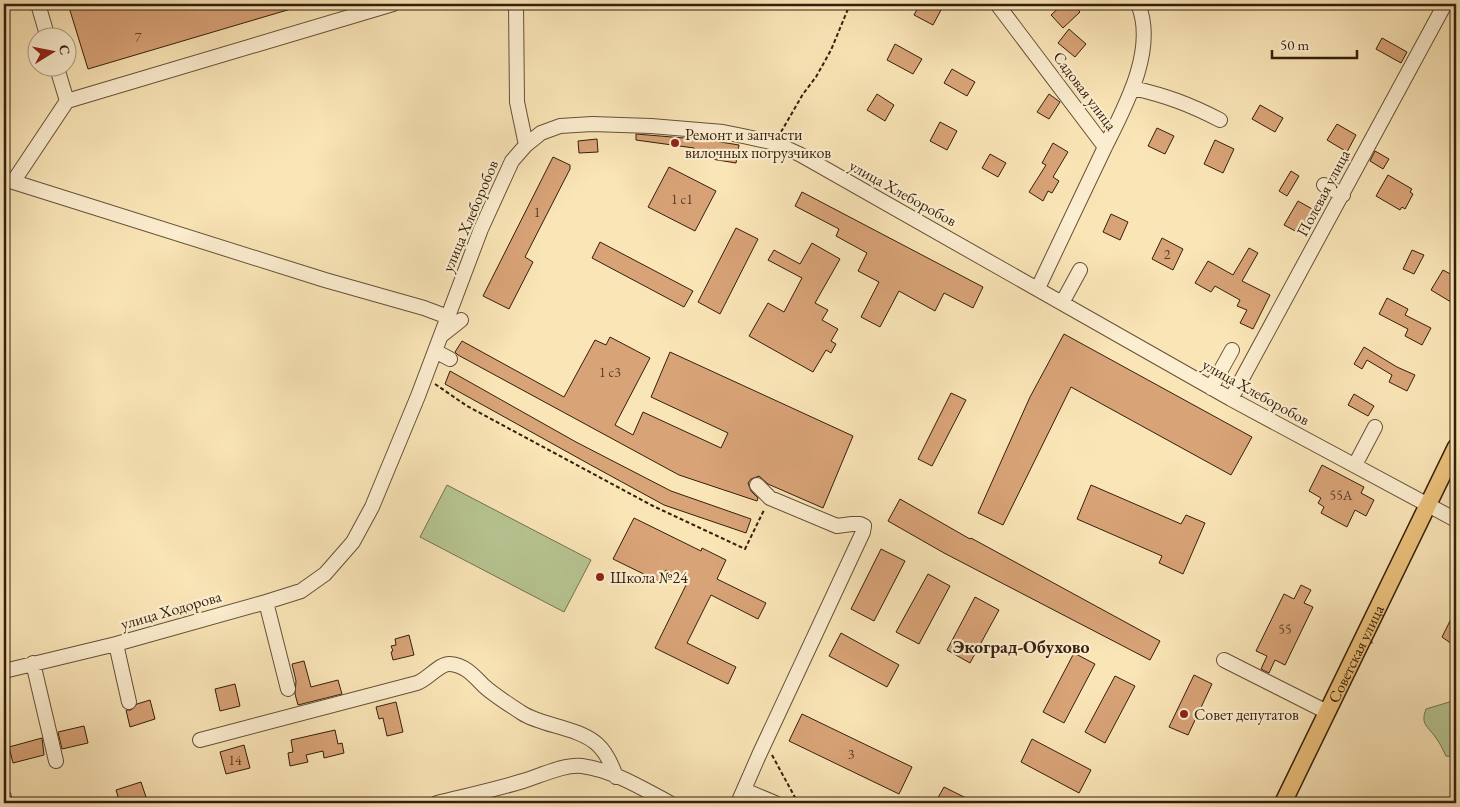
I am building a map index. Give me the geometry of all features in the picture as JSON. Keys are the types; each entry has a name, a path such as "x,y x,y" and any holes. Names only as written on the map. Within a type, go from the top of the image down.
{"main road":[{"name":"Советская улица","path":"1283,803 1456,447"}],"street":[{"path":"38,4 45,28"},
{"path":"393,4 66,101 8,181 325,280 454,318"},
{"path":"516,4 517,102 526,145"},
{"name":"Садовая улица","path":"997,4 1105,147 1038,288"},
{"path":"1105,147 1128,103 1140,67 1144,32 1142,13 1138,4"},
{"name":"Полевая улица","path":"1231,399 1445,4"},
{"path":"60,78 66,101"},
{"path":"1133,88 1188,104 1220,120"},
{"name":"улица Хлеборобов","path":"338,560 353,542 372,507 441,336 454,318 481,229 512,161 526,145 541,133 560,126 592,124 651,126 716,132 775,143 801,155 1038,288 1211,388 1456,520"},
{"path":"1324,185 1342,195"},
{"path":"1062,303 1080,270"},
{"path":"435,350 450,359"},
{"path":"1211,388 1232,350"},
{"path":"1355,466 1375,427"},
{"path":"738,803 864,532 864,526 860,524 837,526 770,498 757,485"},
{"name":"улица Ходорова","path":"4,671 116,644 301,591 325,574 338,560"},
{"path":"266,602 288,689"},
{"path":"116,644 129,702"},
{"path":"1224,660 1327,712"},
{"path":"200,740 425,680 440,666 447,663 459,665 471,672 485,687 523,714 575,733 596,743 610,760 616,777"},
{"path":"29,664 42,734"},
{"path":"29,664 56,761"},
{"path":"437,803 522,782 555,770 580,766 600,770 670,803"},
{"path":"744,790 775,803"},
{"path":"4,797 5,803"}],"path":[{"path":"775,143 803,94 816,78 850,4"},
{"path":"425,378 467,406 653,506 745,549 770,498"},
{"path":"766,742 798,803"}],"green space":[{"path":"447,485 591,560 564,612 420,537"},
{"path":"1456,700 1456,757 1446,756 1424,722 1424,714 1426,709"}],"building":[{"path":"68,4 300,4 301,6 88,69 78,36 78,28 75,28"},
{"path":"920,4 929,4 941,10 933,25 914,15"},
{"path":"1063,4 1073,4 1080,12 1063,28 1051,15"},
{"path":"1069,29 1086,44 1075,57 1058,43"},
{"path":"1382,38 1407,52 1401,63 1376,49"},
{"path":"895,44 922,59 913,74 887,60"},
{"path":"952,69 975,82 967,96 944,83"},
{"path":"877,94 894,105 885,121 867,110"},
{"path":"1049,94 1060,102 1049,119 1037,112"},
{"path":"1260,105 1283,118 1275,132 1252,119"},
{"path":"940,122 957,131 947,150 930,141"},
{"path":"1337,124 1356,135 1347,152 1327,140"},
{"path":"1157,128 1174,136 1165,154 1148,146"},
{"path":"636,134 708,140 739,145 736,163 693,156 694,148 636,140"},
{"path":"597,139 598,152 579,153 578,141"},
{"path":"1215,140 1234,149 1223,173 1204,164"},
{"path":"1053,143 1068,152 1053,177 1059,181 1052,193 1048,191 1043,201 1029,192 1046,165 1042,163"},
{"path":"1375,151 1389,159 1383,169 1370,161"},
{"path":"990,154 1006,163 998,177 982,168"},
{"path":"553,157 570,165 570,169 525,257 533,262 509,309 483,296"},
{"path":"669,167 716,191 695,231 648,207"},
{"path":"1291,171 1299,176 1287,196 1279,191"},
{"path":"1388,175 1412,189 1410,192 1413,194 1405,209 1402,207 1400,210 1376,196"},
{"path":"802,192 983,287 973,308 944,293 935,311 899,291 880,327 861,317 879,282 858,271 867,253 836,236 839,229 795,206"},
{"path":"1298,201 1314,210 1301,234 1284,225"},
{"path":"1111,214 1128,222 1120,240 1103,232"},
{"path":"736,228 758,239 720,314 698,302"},
{"path":"1162,238 1183,249 1173,270 1152,259"},
{"path":"600,242 693,291 684,307 592,258"},
{"path":"812,243 840,259 815,303 828,310 822,320 838,329 831,341 836,344 831,353 826,350 813,372 749,336 768,303 784,312 802,278 768,260 774,250 800,264"},
{"path":"1249,248 1258,253 1242,281 1270,295 1253,329 1240,323 1247,310 1237,306 1240,300 1215,286 1211,292 1195,283 1208,261 1233,275"},
{"path":"1412,250 1424,255 1414,274 1403,269"},
{"path":"1443,270 1456,277 1456,292 1451,302 1431,290"},
{"path":"1387,298 1408,309 1405,315 1431,328 1422,345 1405,336 1408,329 1379,314"},
{"path":"1064,334 1252,437 1231,475 1071,387 1003,525 978,513 1030,397"},
{"path":"610,337 650,358 615,425 633,435 643,412 721,448 728,433 651,397 670,352 853,436 823,508 768,484 759,476 751,479 748,483 751,491 758,498 757,501 679,475 455,352 462,341 564,397 595,340 606,345"},
{"path":"1364,347 1397,367 1415,375 1407,391 1389,382 1392,375 1367,360 1362,369 1354,364"},
{"path":"450,371 576,442 671,491 751,519 746,533 664,505 589,464 445,384"},
{"path":"951,393 966,400 932,466 918,459"},
{"path":"1354,394 1374,406 1368,416 1348,405"},
{"path":"1322,465 1364,487 1361,493 1374,500 1366,516 1355,510 1347,527 1321,513 1324,507 1318,503 1321,498 1309,491"},
{"path":"1091,485 1181,524 1186,515 1205,523 1183,574 1159,563 1162,556 1077,519"},
{"path":"900,499 970,539 1160,641 1150,660 944,553 888,521"},
{"path":"634,518 701,551 702,548 726,560 717,579 766,603 758,619 711,595 687,643 736,667 728,684 655,648 688,581 666,570 660,582 613,559"},
{"path":"881,549 905,561 874,621 851,609"},
{"path":"928,574 950,586 919,644 896,632"},
{"path":"1301,585 1311,590 1304,603 1313,607 1285,665 1275,660 1269,673 1261,669 1267,656 1256,651 1284,594 1294,599"},
{"path":"975,597 999,610 970,663 947,650"},
{"path":"1456,609 1456,647 1442,637"},
{"path":"841,633 899,665 887,687 829,656"},
{"path":"409,635 414,655 393,660 391,646 396,645 395,639"},
{"path":"1074,653 1095,664 1064,723 1043,712"},
{"path":"304,661 311,687 338,680 342,694 298,705 292,664"},
{"path":"1194,675 1212,684 1188,735 1169,727"},
{"path":"1115,676 1135,686 1105,743 1085,732"},
{"path":"235,684 240,706 220,711 215,689"},
{"path":"150,700 155,719 130,727 126,710 131,710 137,704"},
{"path":"396,702 403,732 387,736 383,718 379,719 376,707"},
{"path":"802,714 912,767 899,794 789,741"},
{"path":"84,726 88,743 62,749 58,732"},
{"path":"335,730 338,744 342,743 344,753 324,758 323,751 306,755 308,762 290,766 288,753 293,752 291,740"},
{"path":"42,738 44,755 13,763 9,747"},
{"path":"1032,739 1091,770 1079,793 1021,762"},
{"path":"244,745 250,768 226,774 220,752"},
{"path":"141,782 148,803 120,803 116,790"},
{"path":"944,787 976,803 935,803"}],"place":[{"name":"Ремонт и запчасти вилочных погрузчиков","path":"675,143"},
{"name":"Школа №24","path":"600,577"},
{"name":"Совет депутатов","path":"1184,714"}],"district":[{"name":"Экоград-Обухово","path":"1021,646"}]}
